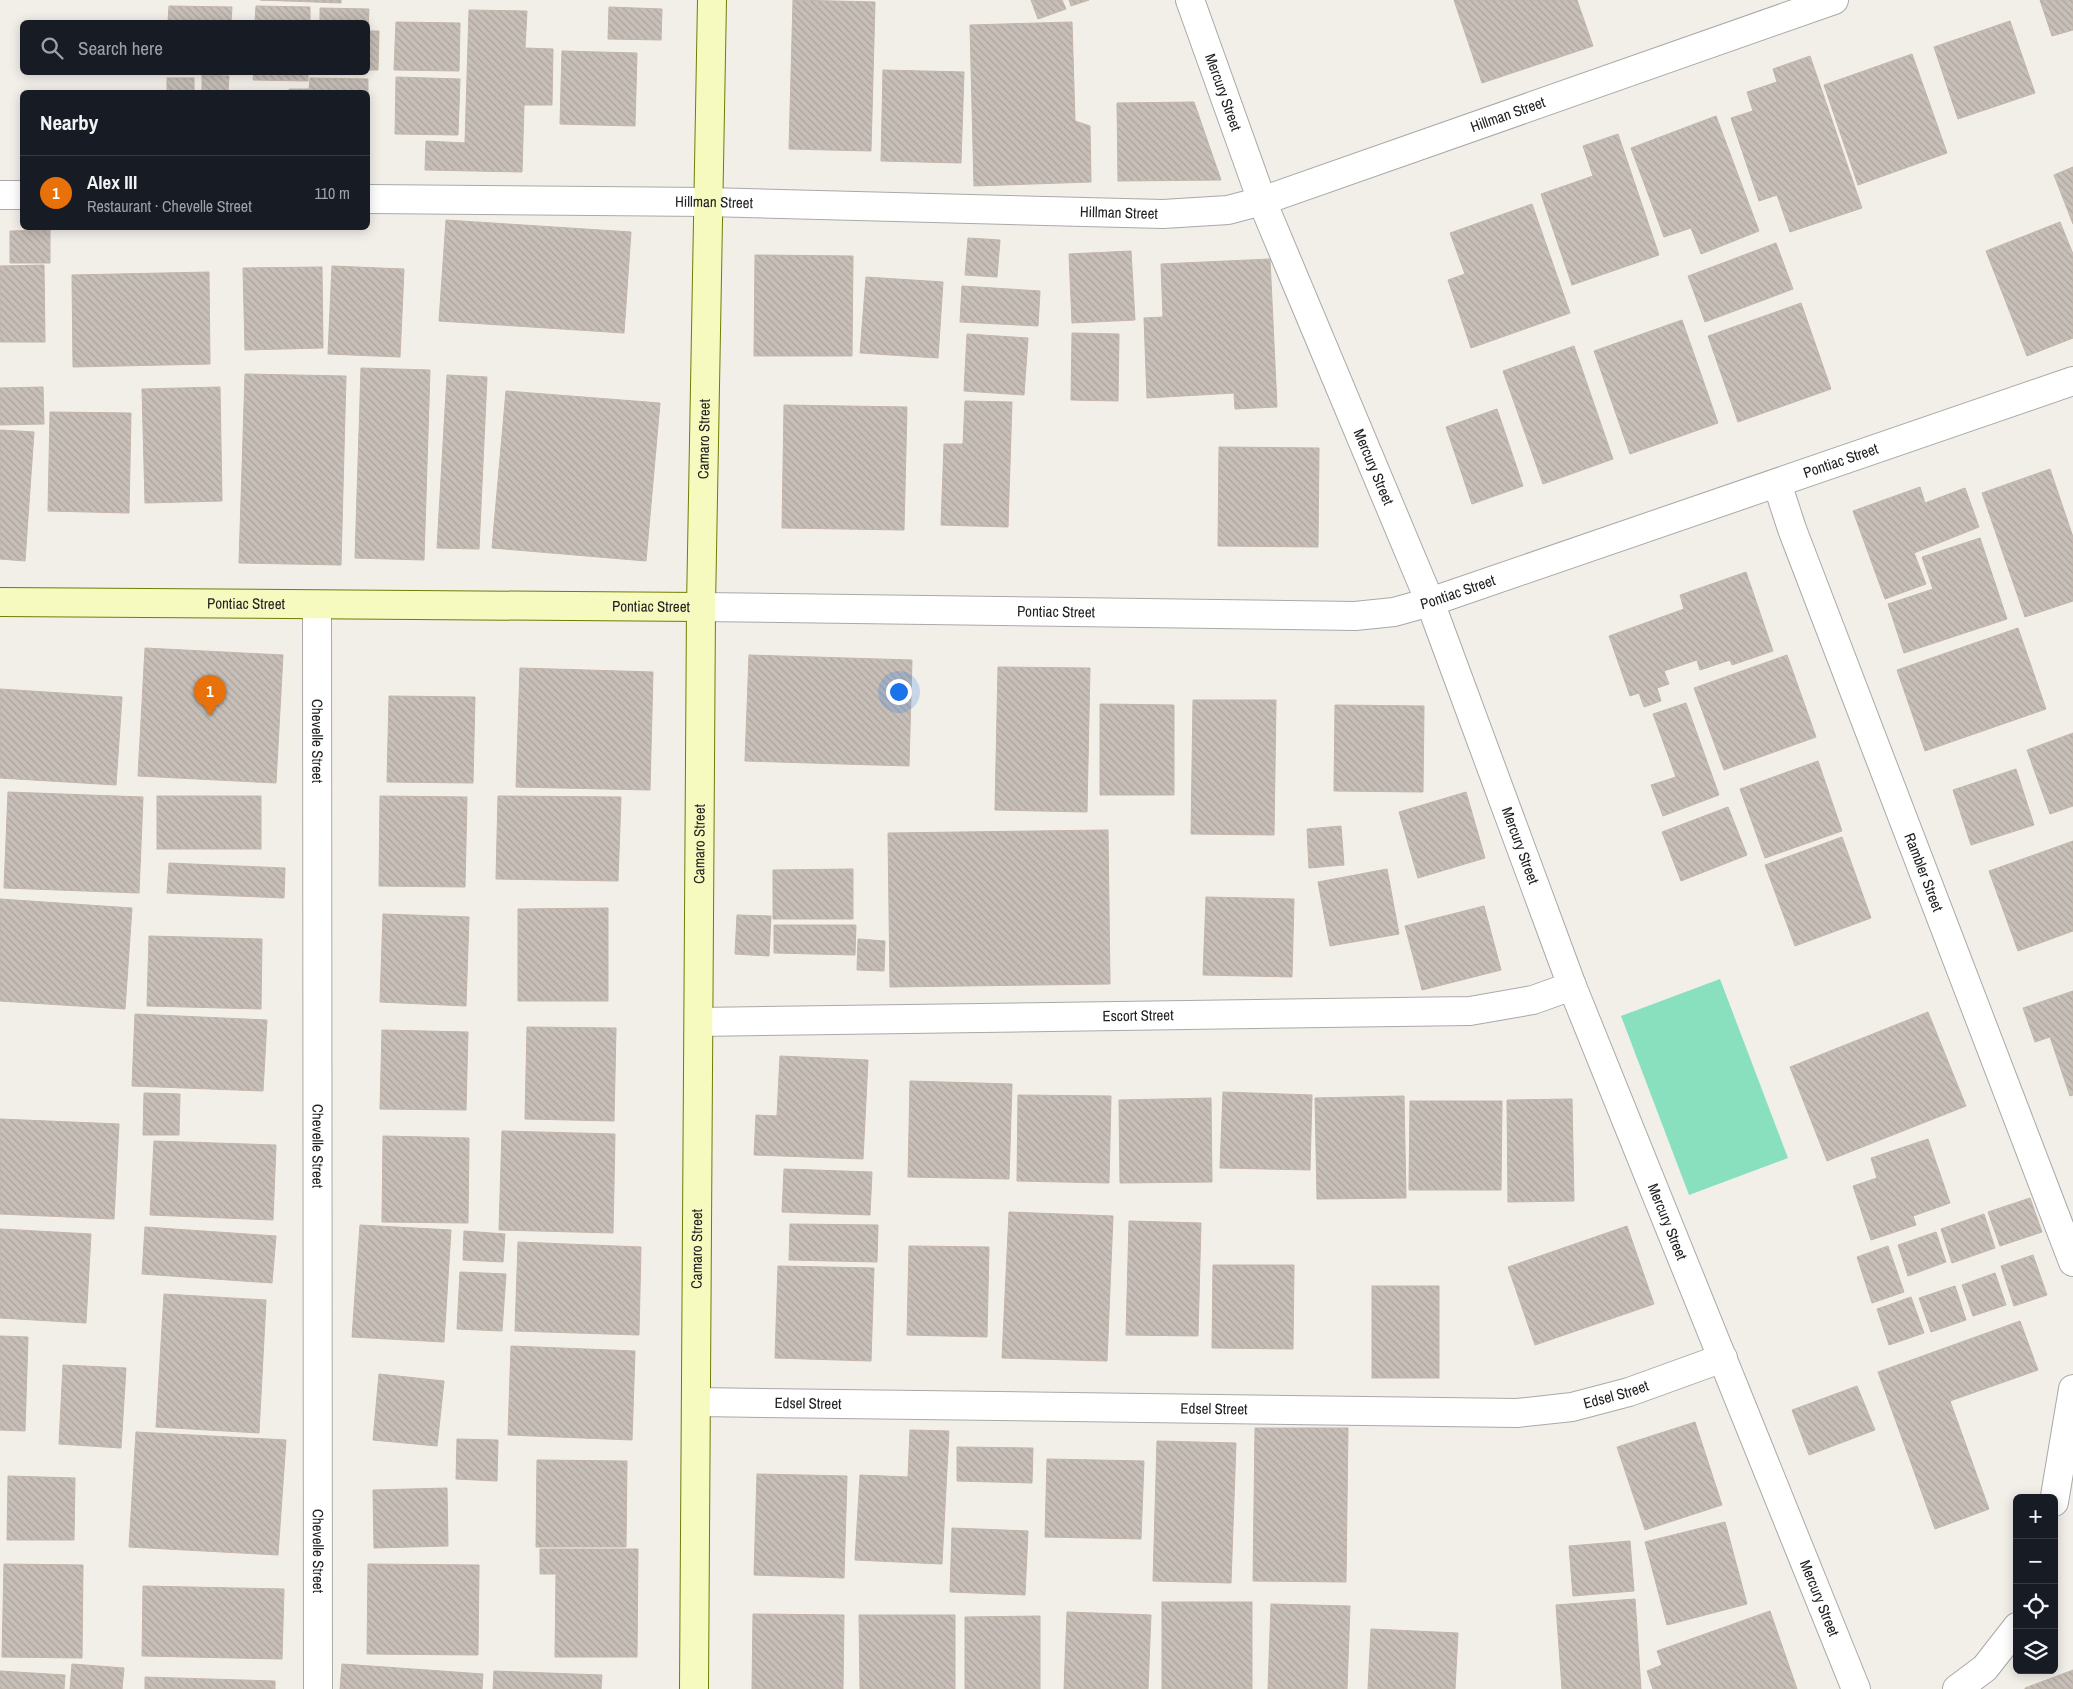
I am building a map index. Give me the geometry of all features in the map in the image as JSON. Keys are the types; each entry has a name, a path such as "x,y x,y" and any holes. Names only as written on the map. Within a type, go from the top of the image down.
{"street":[{"name":"Camaro Street","path":"694,1689 701,607 712,0"},
{"name":"Mercury Street","path":"1190,0 1262,201 1430,602 1572,986 1856,1689"},
{"name":"Hillman Street","path":"370,199 707,202 1163,214 1228,210 1262,201 1834,0"},
{"path":"0,195 20,195"},
{"name":"Pontiac Street","path":"0,602 701,607 1356,616 1394,612 1430,602 2073,381"},
{"name":"Rambler Street","path":"1777,483 1795,538 2073,1262"},
{"name":"Chevelle Street","path":"317,604 318,1689"},
{"name":"Escort Street","path":"699,1022 1470,1011 1534,1000 1572,986"},
{"name":"Edsel Street","path":"696,1402 1517,1413 1572,1407 1629,1392 1723,1358"},
{"path":"2055,1494 2073,1389"},
{"path":"1957,1689 1985,1668 2015,1629"}],"green space":[{"path":"1720,979 1788,1158 1689,1195 1621,1016"}],"building":[{"path":"260,0 341,0 341,3"},
{"path":"793,0 875,2 871,151 789,149"},
{"path":"1031,0 1062,0 1066,9 1038,19"},
{"path":"1069,0 1089,0 1071,6"},
{"path":"1454,0 1577,0 1593,46 1482,83"},
{"path":"2040,0 2073,0 2073,30 2052,36"},
{"path":"169,6 232,7 231,20 168,20"},
{"path":"256,6 310,7 310,20 255,20"},
{"path":"609,7 662,9 661,40 608,39"},
{"path":"320,8 369,9 368,20 320,20"},
{"path":"469,10 527,11 525,48 553,49 552,105 524,105 522,172 425,170 426,141 465,143"},
{"path":"2010,21 2035,93 1958,119 1934,47"},
{"path":"396,22 460,23 459,71 394,70"},
{"path":"1072,22 1075,121 1090,126 1091,182 974,186 970,25"},
{"path":"370,31 379,31 378,70 370,70"},
{"path":"562,51 637,53 635,126 560,124"},
{"path":"1912,54 1947,153 1858,185 1824,85"},
{"path":"1810,56 1862,208 1790,232 1777,195 1759,201 1731,118 1753,111 1747,92 1777,82 1773,69"},
{"path":"883,70 964,72 961,163 881,161"},
{"path":"202,75 229,76 228,90 202,90"},
{"path":"254,75 308,75 308,81 253,80"},
{"path":"396,77 460,79 458,135 395,134"},
{"path":"167,78 194,78 194,90 167,90"},
{"path":"310,78 368,79 368,90 289,90 309,89"},
{"path":"1194,102 1221,180 1118,181 1117,103"},
{"path":"1716,116 1759,231 1701,254 1691,228 1664,237 1631,148"},
{"path":"1618,134 1659,255 1572,285 1541,194 1593,176 1583,146"},
{"path":"2073,167 2073,224 2054,175"},
{"path":"1532,204 1570,313 1471,348 1448,280 1465,274 1450,233"},
{"path":"446,220 631,232 624,333 439,321"},
{"path":"2060,222 2073,254 2073,338 2027,356 1986,251"},
{"path":"50,230 50,263 10,263 10,231"},
{"path":"968,238 1000,240 997,277 965,275"},
{"path":"1776,243 1793,289 1705,322 1688,276"},
{"path":"1131,251 1135,320 1072,323 1069,254"},
{"path":"755,255 853,256 852,356 754,356"},
{"path":"1270,259 1277,407 1235,409 1234,393 1147,398 1144,318 1163,317 1161,264"},
{"path":"44,265 45,342 0,342 0,266"},
{"path":"332,266 404,269 400,357 328,354"},
{"path":"322,267 323,348 245,350 243,268"},
{"path":"209,272 210,364 73,367 72,275"},
{"path":"866,277 943,282 938,358 860,353"},
{"path":"962,286 1040,291 1038,326 960,322"},
{"path":"1801,303 1831,389 1738,422 1708,336"},
{"path":"1682,320 1718,423 1630,454 1594,351"},
{"path":"1072,333 1119,334 1118,401 1071,400"},
{"path":"967,334 1028,338 1024,395 964,391"},
{"path":"1574,346 1613,459 1543,484 1503,371"},
{"path":"361,368 430,370 424,560 355,558"},
{"path":"245,374 346,376 341,565 239,563"},
{"path":"447,375 487,377 479,549 437,548"},
{"path":"43,387 44,424 0,425 0,388"},
{"path":"220,387 222,501 145,503 142,389"},
{"path":"506,391 660,403 646,561 492,548"},
{"path":"965,401 1012,402 1008,527 941,525 944,444 963,444"},
{"path":"784,405 907,407 904,530 782,528"},
{"path":"1497,409 1523,486 1472,504 1446,427"},
{"path":"50,412 131,413 129,513 48,511"},
{"path":"0,430 34,432 25,561 0,559"},
{"path":"1219,447 1319,448 1318,547 1218,546"},
{"path":"2050,469 2073,537 2073,601 2025,617 1982,493"},
{"path":"1920,487 1925,503 1965,488 1979,527 1914,553 1926,584 1885,599 1853,511"},
{"path":"1980,538 2007,619 1904,653 1888,604 1933,589 1922,557"},
{"path":"1746,572 1773,651 1732,665 1730,660 1700,670 1697,660 1664,671 1669,684 1657,688 1661,701 1644,707 1639,693 1630,696 1609,636 1684,609 1680,595"},
{"path":"2018,628 2046,709 1925,751 1897,670"},
{"path":"145,648 283,655 276,783 138,776"},
{"path":"749,655 912,660 909,766 745,761"},
{"path":"1787,655 1816,737 1724,770 1694,688"},
{"path":"998,667 1090,668 1087,812 995,810"},
{"path":"520,668 653,672 650,790 516,787"},
{"path":"0,689 122,697 116,785 0,778"},
{"path":"389,696 475,697 473,783 387,782"},
{"path":"1193,700 1276,700 1274,835 1191,834"},
{"path":"1686,703 1719,795 1663,816 1651,785 1676,777 1653,714"},
{"path":"1100,704 1174,705 1174,795 1100,795"},
{"path":"1335,705 1424,706 1423,792 1334,791"},
{"path":"2073,733 2073,806 2050,814 2027,750"},
{"path":"1818,761 1842,831 1765,858 1740,789"},
{"path":"2016,769 2034,825 1971,845 1953,790"},
{"path":"8,792 143,797 139,893 4,888"},
{"path":"1466,792 1485,858 1418,878 1399,812"},
{"path":"157,796 261,796 261,849 157,849"},
{"path":"380,796 467,797 465,887 379,886"},
{"path":"498,796 621,797 618,881 496,879"},
{"path":"1728,807 1747,855 1681,881 1662,832"},
{"path":"1341,826 1344,865 1309,868 1307,829"},
{"path":"1108,830 1110,984 890,987 888,833"},
{"path":"1842,837 1871,918 1795,946 1765,865"},
{"path":"2073,841 2073,931 2018,951 1989,871"},
{"path":"169,863 285,868 284,898 167,893"},
{"path":"853,869 853,919 773,919 773,870"},
{"path":"1387,869 1399,934 1330,946 1318,882"},
{"path":"1206,897 1294,899 1292,977 1203,975"},
{"path":"0,899 132,908 125,1009 0,1001"},
{"path":"1484,906 1501,970 1422,990 1405,926"},
{"path":"608,908 608,1001 518,1001 518,909"},
{"path":"383,914 469,917 466,1006 380,1002"},
{"path":"737,915 771,916 769,956 735,954"},
{"path":"774,925 856,925 855,955 774,953"},
{"path":"149,936 262,939 261,1009 147,1006"},
{"path":"858,939 885,941 884,971 857,970"},
{"path":"2073,991 2073,1095 2070,1096 2050,1037 2035,1042 2023,1008"},
{"path":"1928,1012 1966,1106 1827,1161 1790,1067"},
{"path":"135,1014 267,1020 263,1091 132,1086"},
{"path":"527,1027 616,1028 614,1121 525,1119"},
{"path":"382,1030 468,1032 466,1110 380,1109"},
{"path":"780,1056 868,1060 863,1159 754,1155 756,1115 777,1116"},
{"path":"910,1081 1012,1084 1009,1179 908,1177"},
{"path":"1223,1092 1312,1095 1310,1170 1220,1168"},
{"path":"144,1093 180,1094 179,1135 143,1135"},
{"path":"1018,1095 1111,1096 1109,1183 1017,1181"},
{"path":"1404,1096 1406,1198 1317,1199 1315,1098"},
{"path":"1211,1098 1212,1182 1120,1183 1119,1100"},
{"path":"1572,1099 1574,1201 1508,1202 1507,1100"},
{"path":"1410,1101 1502,1101 1501,1190 1409,1190"},
{"path":"0,1119 119,1124 114,1219 0,1214"},
{"path":"502,1131 615,1134 613,1233 499,1230"},
{"path":"383,1136 469,1138 468,1223 382,1222"},
{"path":"1928,1139 1950,1203 1913,1216 1916,1225 1871,1240 1853,1186 1877,1178 1871,1158"},
{"path":"154,1141 276,1145 273,1220 150,1215"},
{"path":"784,1169 872,1172 870,1215 782,1212"},
{"path":"2030,1198 2042,1232 2000,1246 1988,1212"},
{"path":"1009,1212 1113,1216 1107,1361 1002,1358"},
{"path":"1984,1214 1995,1248 1952,1263 1941,1229"},
{"path":"1129,1221 1201,1223 1198,1336 1126,1335"},
{"path":"790,1224 878,1225 877,1262 789,1260"},
{"path":"360,1225 451,1230 444,1342 352,1337"},
{"path":"1627,1226 1654,1304 1535,1345 1508,1267"},
{"path":"145,1227 276,1236 272,1283 142,1274"},
{"path":"0,1229 91,1234 86,1323 0,1318"},
{"path":"464,1231 505,1234 503,1262 463,1260"},
{"path":"1936,1232 1946,1262 1908,1276 1898,1245"},
{"path":"518,1242 641,1247 639,1335 515,1331"},
{"path":"909,1246 989,1247 987,1337 907,1335"},
{"path":"1888,1246 1904,1292 1872,1303 1857,1257"},
{"path":"2033,1255 2047,1295 2014,1306 2001,1266"},
{"path":"1213,1265 1294,1265 1293,1349 1212,1348"},
{"path":"778,1266 874,1268 871,1361 775,1358"},
{"path":"460,1272 506,1274 502,1331 457,1329"},
{"path":"1995,1273 2006,1305 1973,1316 1962,1285"},
{"path":"1372,1286 1439,1286 1439,1378 1372,1378"},
{"path":"1955,1286 1966,1320 1931,1332 1919,1298"},
{"path":"164,1294 266,1300 259,1433 156,1427"},
{"path":"1911,1297 1924,1333 1889,1345 1877,1309"},
{"path":"2020,1321 2038,1370 1950,1401 1989,1509 1935,1529 1878,1372"},
{"path":"0,1336 28,1337 25,1431 0,1430"},
{"path":"511,1346 635,1351 632,1440 508,1435"},
{"path":"63,1365 126,1368 121,1448 59,1444"},
{"path":"379,1374 444,1381 437,1446 373,1440"},
{"path":"1857,1386 1875,1430 1809,1455 1792,1410"},
{"path":"1695,1422 1722,1505 1645,1530 1617,1447"},
{"path":"1255,1428 1348,1428 1346,1582 1253,1581"},
{"path":"910,1430 949,1431 942,1564 855,1560 860,1475 908,1477"},
{"path":"136,1432 286,1440 278,1555 129,1547"},
{"path":"457,1439 498,1440 497,1481 456,1479"},
{"path":"1157,1441 1236,1443 1231,1583 1153,1581"},
{"path":"957,1447 1033,1448 1032,1483 957,1481"},
{"path":"1047,1459 1144,1461 1141,1539 1045,1537"},
{"path":"537,1460 627,1461 626,1547 536,1547"},
{"path":"757,1474 847,1476 844,1578 754,1575"},
{"path":"8,1476 75,1478 74,1540 7,1540"},
{"path":"447,1488 448,1546 374,1548 373,1490"},
{"path":"1725,1522 1747,1604 1667,1625 1645,1542"},
{"path":"952,1528 1028,1531 1025,1595 950,1592"},
{"path":"1630,1541 1634,1591 1573,1596 1569,1546"},
{"path":"540,1549 638,1549 637,1657 555,1657 556,1574 540,1574"},
{"path":"4,1564 83,1565 82,1658 2,1657"},
{"path":"368,1564 479,1565 478,1655 367,1654"},
{"path":"143,1586 284,1589 282,1659 142,1656"},
{"path":"1635,1599 1641,1689 1562,1689 1556,1605"},
{"path":"1162,1602 1252,1602 1252,1689 1162,1689"},
{"path":"1271,1604 1350,1606 1347,1689 1268,1689"},
{"path":"1770,1611 1797,1689 1653,1689 1647,1671 1662,1665 1657,1651"},
{"path":"1067,1612 1151,1615 1148,1689 1064,1689"},
{"path":"753,1614 844,1615 843,1689 752,1689"},
{"path":"859,1615 955,1615 955,1689 860,1689"},
{"path":"1040,1616 1040,1689 965,1689 965,1617"},
{"path":"1371,1629 1458,1633 1455,1689 1368,1689"},
{"path":"72,1664 124,1668 122,1689 70,1689"},
{"path":"342,1664 483,1674 482,1689 340,1689"},
{"path":"2073,1670 2073,1689 2025,1689 2025,1688"},
{"path":"0,1671 65,1675 64,1689 0,1689"},
{"path":"494,1671 602,1675 601,1689 493,1689"},
{"path":"145,1677 275,1681 275,1689 145,1689"}],"place":[{"name":"Alex III","path":"210,716"}]}
